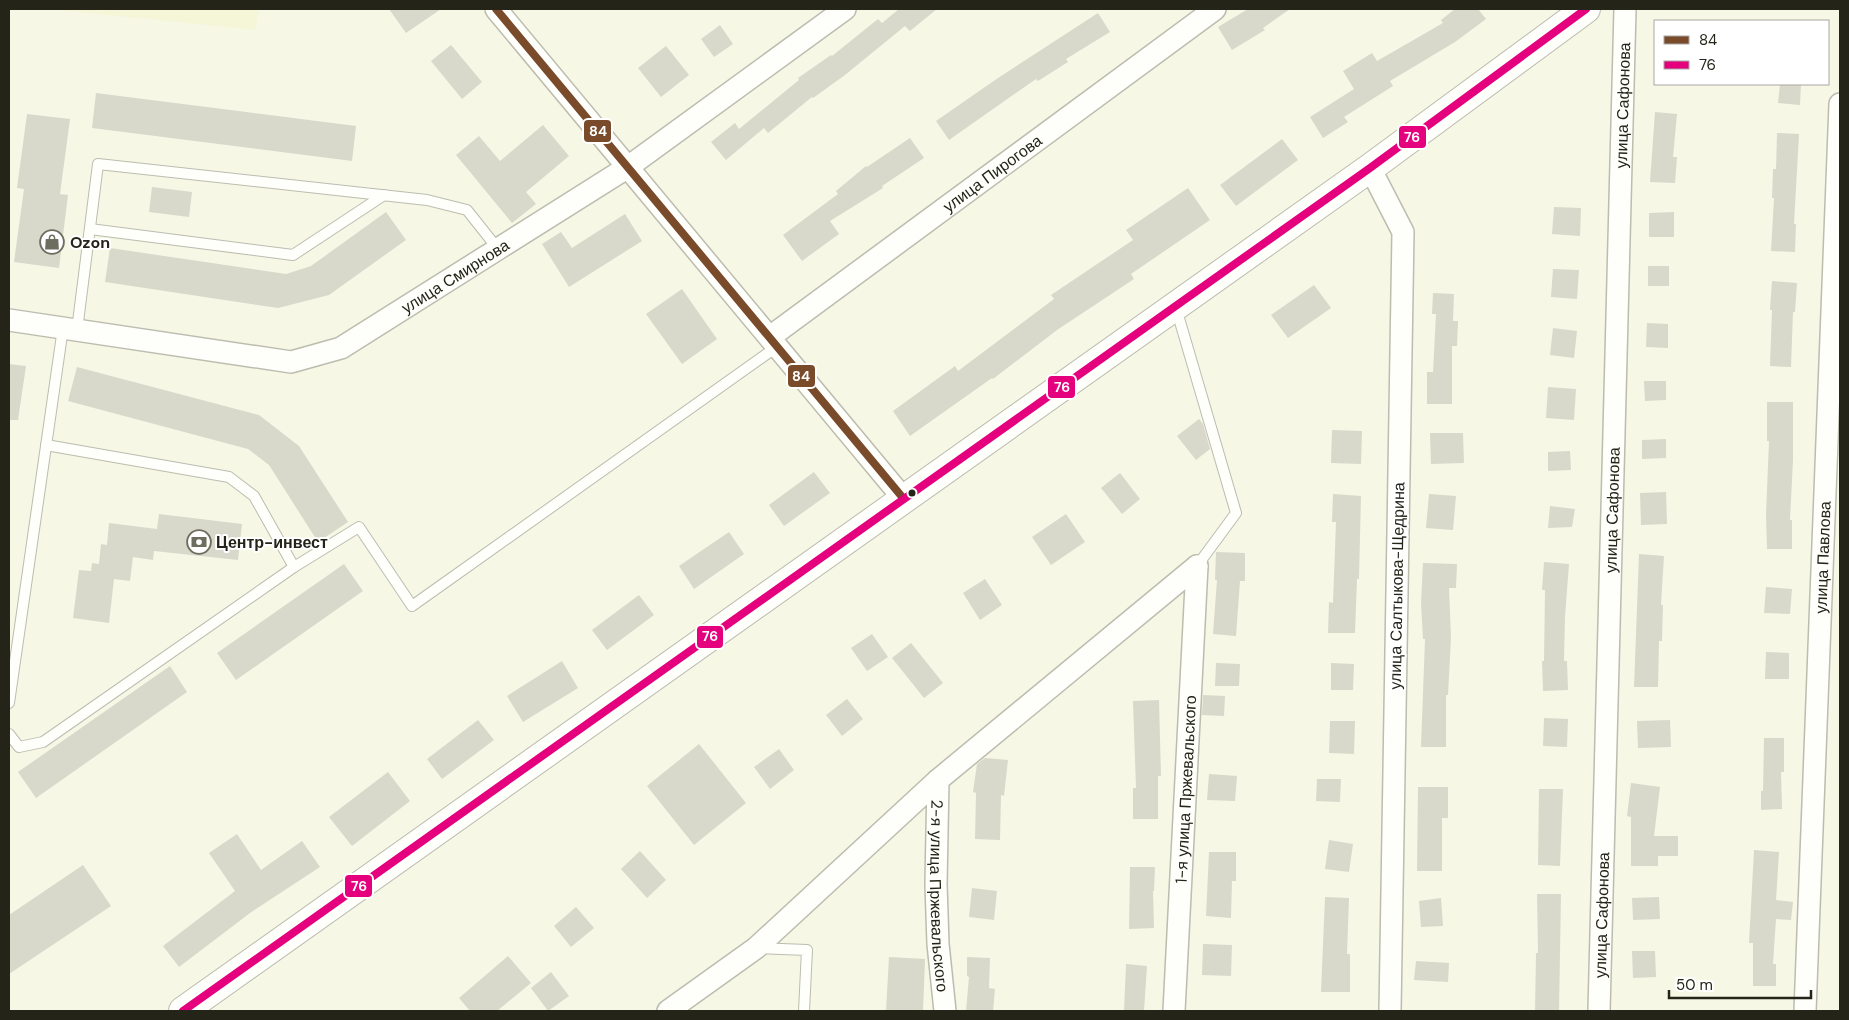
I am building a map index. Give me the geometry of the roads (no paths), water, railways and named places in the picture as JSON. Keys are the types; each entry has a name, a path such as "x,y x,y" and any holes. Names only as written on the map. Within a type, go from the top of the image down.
{"main road":[{"path":"183,1011 1370,168 1586,9"}],"street":[{"path":"497,9 903,498"},
{"name":"улица Смирнова","path":"9,320 291,362 342,348 628,167 845,9"},
{"name":"улица Пирогова","path":"774,341 1215,9"},
{"name":"улица Сафонова","path":"1599,1011 1625,9"},
{"name":"улица Павлова","path":"1805,1011 1840,104"},
{"name":"улица Салтыкова-Щедрина","path":"1370,168 1403,232 1390,1011"},
{"path":"668,1011 756,948 938,780 1197,566"},
{"name":"1-я улица Пржевальского","path":"1174,1011 1197,566"},
{"name":"2-я улица Пржевальского","path":"938,780 936,884 938,944 946,1011"}],"lane":[{"path":"9,702 46,445 90,229 98,164 427,200 467,210 498,249"},
{"path":"90,229 293,255 384,195"},
{"path":"1176,306 1236,513 1197,566"},
{"path":"9,734 19,747 43,742 294,567 359,527 412,606 774,341"},
{"path":"46,445 229,477 254,496 294,567"},
{"path":"756,948 807,950 804,1011"}],"place":[{"name":"Ozon","path":"52,242"},
{"name":"Центр-инвест","path":"199,542"}]}
